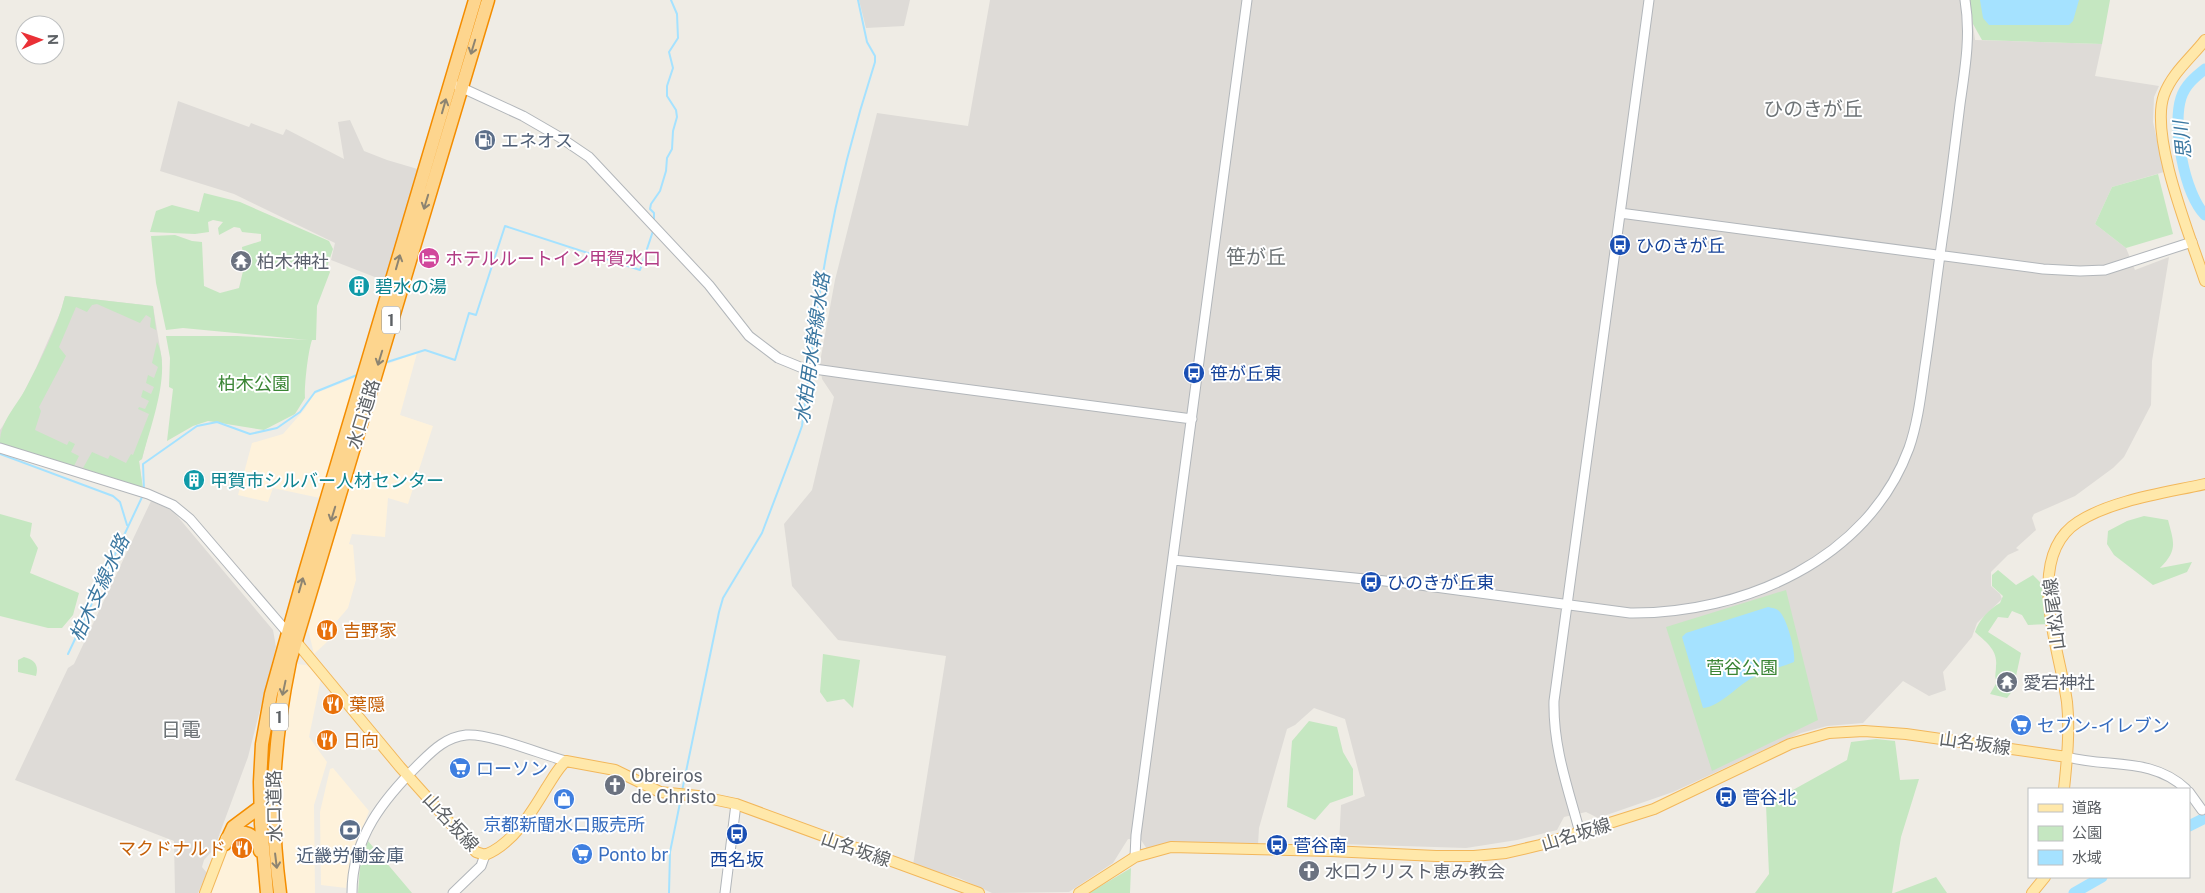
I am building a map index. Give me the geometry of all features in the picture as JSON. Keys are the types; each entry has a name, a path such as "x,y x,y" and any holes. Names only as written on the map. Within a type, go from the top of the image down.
{"highway":[{"name":"水口道路","path":"456,85 475,0"},
{"name":"水口道路","path":"267,893 260,804 262,744 265,722 456,85 488,0"},
{"name":"水口道路","path":"280,893 274,850 272,795 277,730 291,636"},
{"path":"227,841 233,827 269,798 271,747 277,730"},
{"path":"227,841 242,832 248,833 257,840 265,875"}],"main road":[{"path":"2205,40 2173,77 2164,95 2160,111 2160,127 2172,178 2205,281"},
{"name":"山松尾線","path":"2064,788 2067,757 2067,702 2053,627 2048,579 2050,560 2062,537 2076,523 2097,511 2205,484"},
{"name":"山名坂線","path":"291,636 407,775 476,852 484,855 494,852 524,822 566,761 615,770 660,792 698,796 736,804 979,893"},
{"name":"山名坂線","path":"1079,893 1135,857 1171,847 1189,846 1474,856 1522,849 1580,833 1654,808 1790,744 1829,733 1864,730 1906,734 2067,757"},
{"path":"205,893 227,841"},
{"path":"2032,893 2044,878"}],"street":[{"path":"1135,857 1136,835 1247,0"},
{"path":"1580,833 1558,760 1554,730 1554,701 1649,0"},
{"path":"1173,560 1405,583 1630,613 1661,614 1690,610 1788,579 1807,569 1848,538 1871,514 1893,482 1909,448 1919,410 1969,30 1965,0"},
{"path":"456,85 523,116 561,138 588,157 709,285 749,336 778,358 809,368 1192,419"},
{"path":"1620,213 2080,272 2105,270 2125,265 2146,256 2192,242"},
{"path":"0,448 138,491 173,505 190,519 291,636"},
{"path":"352,893 357,856 369,825 390,793 442,743 465,735 483,736 566,761"},
{"path":"2067,757 2147,767 2170,776 2184,788"},
{"path":"2190,795 2202,810"},
{"path":"725,893 736,804"},
{"path":"454,893 481,866 484,855"}],"shaded area":[{"path":"859,0 910,0 904,26 866,28"},
{"path":"990,0 1970,0 1975,40 2102,44 2095,76 2159,86 2154,97 2153,122 2164,172 2112,187 2095,224 2126,248 2135,270 2169,257 2152,361 2151,405 2124,457 2113,468 2075,496 2034,514 2032,518 2036,530 2016,548 2019,550 2008,555 1991,572 1991,586 2000,594 2002,599 1977,623 1972,637 1943,672 1946,690 1929,696 1903,681 1863,723 1827,726 1801,733 1673,792 1598,818 1586,812 1564,817 1557,830 1517,840 1466,848 1339,844 1341,805 1365,796 1345,719 1314,708 1295,725 1287,729 1259,828 1258,845 1167,843 1147,849 1141,840 1128,839 1113,863 1069,892 992,893 959,878 913,865 946,656 838,640 792,586 784,524 812,490 834,397 822,379 820,362 835,280 877,113 968,126"},
{"path":"178,101 249,127 251,123 283,135 286,129 344,159 338,122 350,120 364,151 421,170 385,281 331,260 335,243 234,194 160,171"},
{"path":"65,296 153,306 162,360 157,400 142,459 139,461 143,489 0,443 0,430 18,404 36,368 61,311"},
{"path":"417,353 400,415 433,426 408,504 388,498 385,537 352,534 349,544 353,545 356,580 348,608 336,622 341,629 314,654 308,629 385,365"},
{"path":"357,377 320,498 273,488 268,502 238,495 252,443 283,434 304,410 314,394"},
{"path":"151,501 173,511 273,630 276,647 248,757 214,849 204,860 202,867 207,873 198,893 175,893 174,841 15,780 68,668 74,664"},
{"path":"296,664 306,665 318,673 321,678 309,737 327,762 314,805 315,893 284,893 276,777"},
{"path":"333,768 369,811 351,858 346,888 321,885 320,812 330,769"},
{"path":"245,836 256,849 261,893 208,893 227,843"}],"green space":[{"path":"1970,0 2110,0 2102,44 1982,40 1973,24"},
{"path":"2158,174 2173,234 2126,248 2095,224 2112,187"},
{"name":"柏木公園","path":"204,193 240,202 329,241 333,249 327,267 330,272 317,306 316,340 312,340 309,352 305,398 295,414 264,430 208,421 193,426 167,441 173,389 169,387 170,358 166,336 237,336 308,340 183,328 166,330 156,283 151,236 175,235 192,241 202,242 204,286 220,293 239,288 244,267 242,247 261,241 261,234 242,232 240,228 234,227 219,235 218,228 223,222 213,220 208,222 209,232 195,234 150,232 156,211 172,205 199,212"},
{"path":"65,296 153,306 156,330 150,327 151,318 146,315 140,323 97,304 92,305 87,312 76,307 59,347 66,356 39,407 41,411 35,430 67,445 69,441 75,444 71,452 79,456 74,466 0,443 6,421 43,355 58,320"},
{"path":"157,342 161,354 161,384 142,459 139,461 143,489 83,468 92,452 108,459 110,455 126,463 131,454 133,455 149,414 138,409 139,407 145,409 149,401 141,397 143,390 151,394 154,387 146,383 148,375 154,378 158,367 152,363"},
{"path":"0,514 32,523 30,536 38,548 30,573 79,593 73,615 62,628 48,628 0,616"},
{"path":"2144,516 2168,520 2173,546 2170,556 2160,568 2192,562 2187,572 2153,585 2114,555 2107,544 2108,531 2127,521"},
{"path":"1998,570 2016,585 2033,575 2043,585 2049,624 2028,625 2022,615 2012,611 2008,618 1998,617 1988,632 2021,653 2013,690 2007,698 1990,694 1997,682 1995,676 1995,655 1975,632 1982,619 2000,603 2003,596 1992,586 1992,575"},
{"name":"菅谷公園","path":"1786,590 1818,720 1712,771 1666,627"},
{"path":"823,654 860,660 853,708 844,699 827,702 820,692"},
{"path":"24,657 35,664 37,669 36,676 18,672 18,660"},
{"path":"1309,721 1337,727 1343,752 1353,769 1353,795 1330,803 1315,820 1287,807 1292,741"},
{"path":"1876,739 1895,741 1900,780 1919,779 1901,837 1892,893 1755,893 1769,874 1766,805 1847,760 1851,742"},
{"path":"368,841 412,893 358,893 360,866"},
{"path":"1131,868 1130,893 1089,893"},
{"path":"1936,877 1947,893 1894,893"}],"water":[{"path":"1980,0 2079,0 2073,21 2069,25 1989,25 1983,18"},
{"path":"1768,607 1778,610 1785,621 1792,643 1794,662 1756,676 1717,703 1703,708 1682,637 1686,633"}],"waterway":[{"path":"654,221 654,213 650,209 651,204 660,191 666,171 667,158 672,149 673,131 677,117 676,110 667,96 667,86 673,68 669,52 678,38 677,14 671,0"},
{"name":"水柏用水幹線水路","path":"810,367 820,289 843,175 875,62 875,56 867,42 858,0"},
{"name":"思川","path":"2205,69 2191,82 2183,93 2178,125 2179,142 2186,176 2191,191 2205,215"},
{"path":"384,363 425,350 455,360 469,313 476,315 505,226 640,270 653,231"},
{"name":"水柏用水幹線水路","path":"682,791 723,598 762,533 792,454 802,426 809,371"},
{"path":"144,490 143,464 197,426 217,422 250,434 277,428 300,412 315,392 357,375"},
{"name":"柏木支線水路","path":"0,454 113,496 120,502 127,525"},
{"name":"柏木支線水路","path":"68,654 143,495"},
{"name":"水柏用水幹線水路","path":"669,893 670,852 681,798"},
{"name":"思川","path":"2190,826 2205,818"},
{"name":"思川","path":"2074,893 2100,878"}],"place":[{"name":"エネオス","path":"485,140"},
{"name":"ひのきが丘","path":"1620,245"},
{"name":"ホテルルートイン甲賀水口","path":"429,258"},
{"name":"柏木神社","path":"241,261"},
{"name":"碧水の湯","path":"359,286"},
{"name":"笹が丘東","path":"1194,373"},
{"name":"甲賀市シルバー人材センター","path":"194,480"},
{"name":"ひのきが丘東","path":"1371,582"},
{"name":"吉野家","path":"327,630"},
{"name":"愛宕神社","path":"2007,682"},
{"name":"葉隠","path":"333,704"},
{"name":"セブン-イレブン","path":"2021,725"},
{"name":"日向","path":"327,740"},
{"name":"ローソン","path":"460,768"},
{"name":"Obreiros de Christo","path":"615,785"},
{"name":"菅谷北","path":"1726,797"},
{"name":"京都新聞水口販売所","path":"564,799"},
{"name":"近畿労働金庫","path":"350,830"},
{"name":"西名坂","path":"737,834"},
{"name":"菅谷南","path":"1277,845"},
{"name":"マクドナルド","path":"242,848"},
{"name":"Ponto br","path":"582,854"},
{"name":"水口クリスト恵み教会","path":"1309,871"}],"district":[{"name":"ひのきが丘","path":"1813,109"},
{"name":"笹が丘","path":"1256,257"},
{"name":"日電","path":"181,730"}]}
